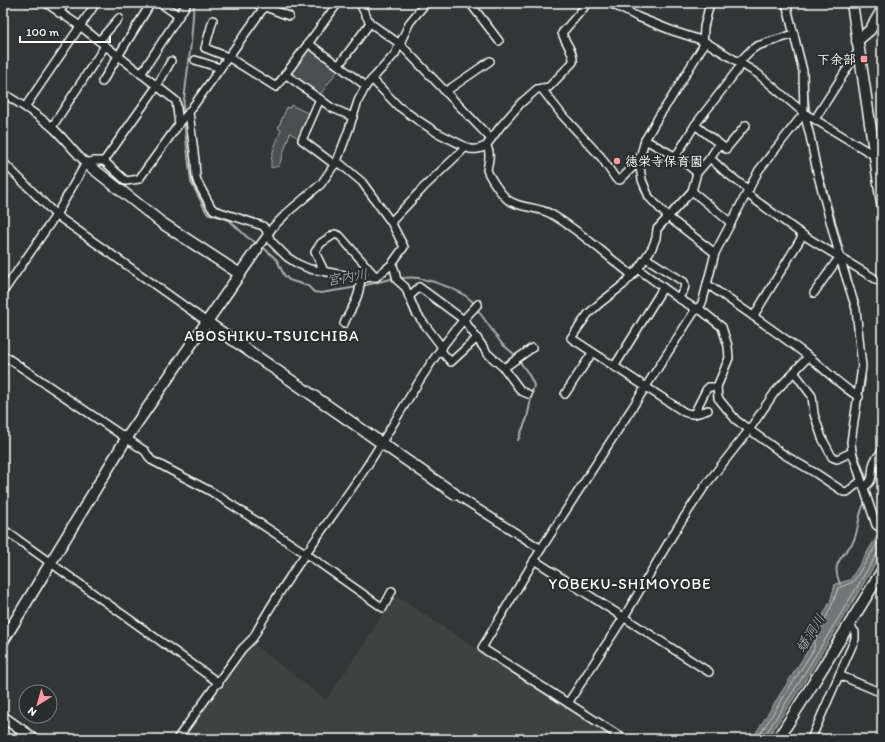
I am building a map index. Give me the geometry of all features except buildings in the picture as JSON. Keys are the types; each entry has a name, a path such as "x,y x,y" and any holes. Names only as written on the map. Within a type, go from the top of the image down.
{"street":[{"path":"46,3 80,26 176,101 179,124"},
{"path":"60,13 65,3"},
{"path":"25,107 96,3"},
{"path":"102,82 151,3"},
{"path":"160,3 179,16"},
{"path":"255,3 289,16"},
{"path":"213,20 205,48 228,57 276,87 338,3"},
{"path":"361,3 361,6 370,23 400,44 491,139"},
{"path":"470,3 499,41"},
{"path":"610,3 638,17 704,41 758,74 804,113 878,157"},
{"path":"542,89 562,115 604,161 616,179 620,180 638,162 645,140 703,46 704,27 710,3"},
{"path":"786,3 803,72 804,113 817,172 856,309 862,367 859,397 851,442 852,452 862,484 879,527"},
{"path":"852,3 878,157 882,204"},
{"path":"3,641 126,439 259,246 288,212 321,184 336,163 358,101 366,86 395,54 410,22 423,4"},
{"path":"372,78 398,106 436,132 473,150 486,146 521,103 537,89 549,87 573,62 574,56 562,33 584,4"},
{"path":"141,74 186,5"},
{"path":"3,292 56,215 86,163 94,160 104,161 126,181 139,179 265,6"},
{"path":"815,119 858,45 870,30 882,10"},
{"path":"52,128 119,18"},
{"path":"339,65 370,23"},
{"path":"676,156 695,125 751,50 757,46 794,34"},
{"path":"308,43 366,86"},
{"path":"195,60 220,68"},
{"path":"104,161 158,86 171,61"},
{"path":"445,92 490,61"},
{"path":"285,74 332,108 353,117"},
{"path":"3,94 25,107 52,128 86,163 162,223 240,274"},
{"path":"189,112 196,177 207,202 214,210 263,226 271,241 287,257 298,264 310,269 324,271 360,284 376,276 391,264 404,247 391,222 362,182 302,140 320,99"},
{"path":"624,739 482,648 541,549 696,309 701,305 715,252 759,170 804,113"},
{"path":"695,125 726,149 746,125"},
{"path":"645,140 676,156 697,173"},
{"path":"708,410 694,414 684,412 571,338 588,314 623,285 638,270 656,238 657,229 692,191 697,173 710,158 719,144"},
{"path":"486,146 489,149 487,170 506,198 515,204 532,207 549,213 565,222 632,275"},
{"path":"391,222 438,172 466,147"},
{"path":"710,158 748,192 803,235 882,282"},
{"path":"3,162 56,215 455,494 541,549"},
{"path":"638,162 642,180 649,197 668,217 715,252"},
{"path":"692,191 731,223"},
{"path":"324,271 315,252 321,243 335,234 340,236 376,276"},
{"path":"754,317 803,235"},
{"path":"646,258 684,282 684,288 678,298"},
{"path":"814,294 835,263 842,259"},
{"path":"391,264 394,268 396,278 404,287 416,313 442,347 442,352 451,362 477,338"},
{"path":"638,270 678,298 702,311 722,327 728,346 729,358 717,388 718,398 736,420 749,430 782,454 817,474 844,492 847,492 862,484 870,484 874,462 882,451"},
{"path":"344,324 357,297 360,284"},
{"path":"707,284 808,356 846,390 859,397"},
{"path":"409,297 419,287 464,320 488,354 504,368 518,388 528,394"},
{"path":"614,366 663,288"},
{"path":"177,739 242,648 253,638 305,553 365,468 442,347 476,306"},
{"path":"504,368 532,348"},
{"path":"565,394 592,353"},
{"path":"3,355 145,451 151,460 212,492 305,553 383,608 392,591"},
{"path":"568,703 624,617 677,528 705,486 749,430 775,392 808,356"},
{"path":"794,372 812,396 814,414 822,438 832,457 837,459 852,452"},
{"path":"694,414 706,390 709,387 717,388"},
{"path":"3,529 219,682"},
{"path":"534,560 709,672"},
{"path":"778,739 881,576"},
{"path":"811,739 856,635 854,630 849,625"},
{"path":"839,675 882,693"},
{"path":"3,717 34,739"}],"shaded area":[{"path":"312,48 339,69 319,96 291,75 290,70 306,49"},
{"path":"291,105 310,114 298,138 290,133 279,166 271,168 273,153 281,130 278,128 287,107 290,108"},
{"path":"394,595 617,739 175,739 248,646 253,644 326,700 367,640"}],"water":[{"path":"882,528 882,553 803,684 767,739 752,739 810,647 808,644 830,602 835,584 850,580"}],"waterway":[{"name":"宮内川","path":"184,115 183,108 194,3"},
{"path":"790,3 791,10"},
{"path":"807,91 810,114"},
{"path":"810,118 819,162 845,257"},
{"name":"宮内川","path":"184,121 191,182 207,213 229,220 247,237 264,248 277,260 284,275 289,280 308,286 314,292 321,293 358,287"},
{"path":"847,264 859,310"},
{"name":"宮内川","path":"362,286 395,278"},
{"name":"宮内川","path":"399,278 418,278 441,284 465,295 475,305"},
{"name":"宮内川","path":"477,309 502,344 514,354 528,373 534,385 527,418 518,440"},
{"path":"860,318 865,361"},
{"path":"857,424 865,381 865,370"},
{"path":"855,435 855,448 868,482"},
{"path":"868,497 870,494 869,486"},
{"path":"840,584 836,568 853,542 857,532 861,511 866,501"}],"place":[{"name":"下余部","path":"864,59"},
{"name":"徳栄寺保育園","path":"617,161"}],"district":[{"name":"ABOSHIKU-TSUICHIBA","path":"272,336"},
{"name":"YOBEKU-SHIMOYOBE","path":"630,584"}],"water label":[{"name":"蟠洞川","path":"810,633"}]}
